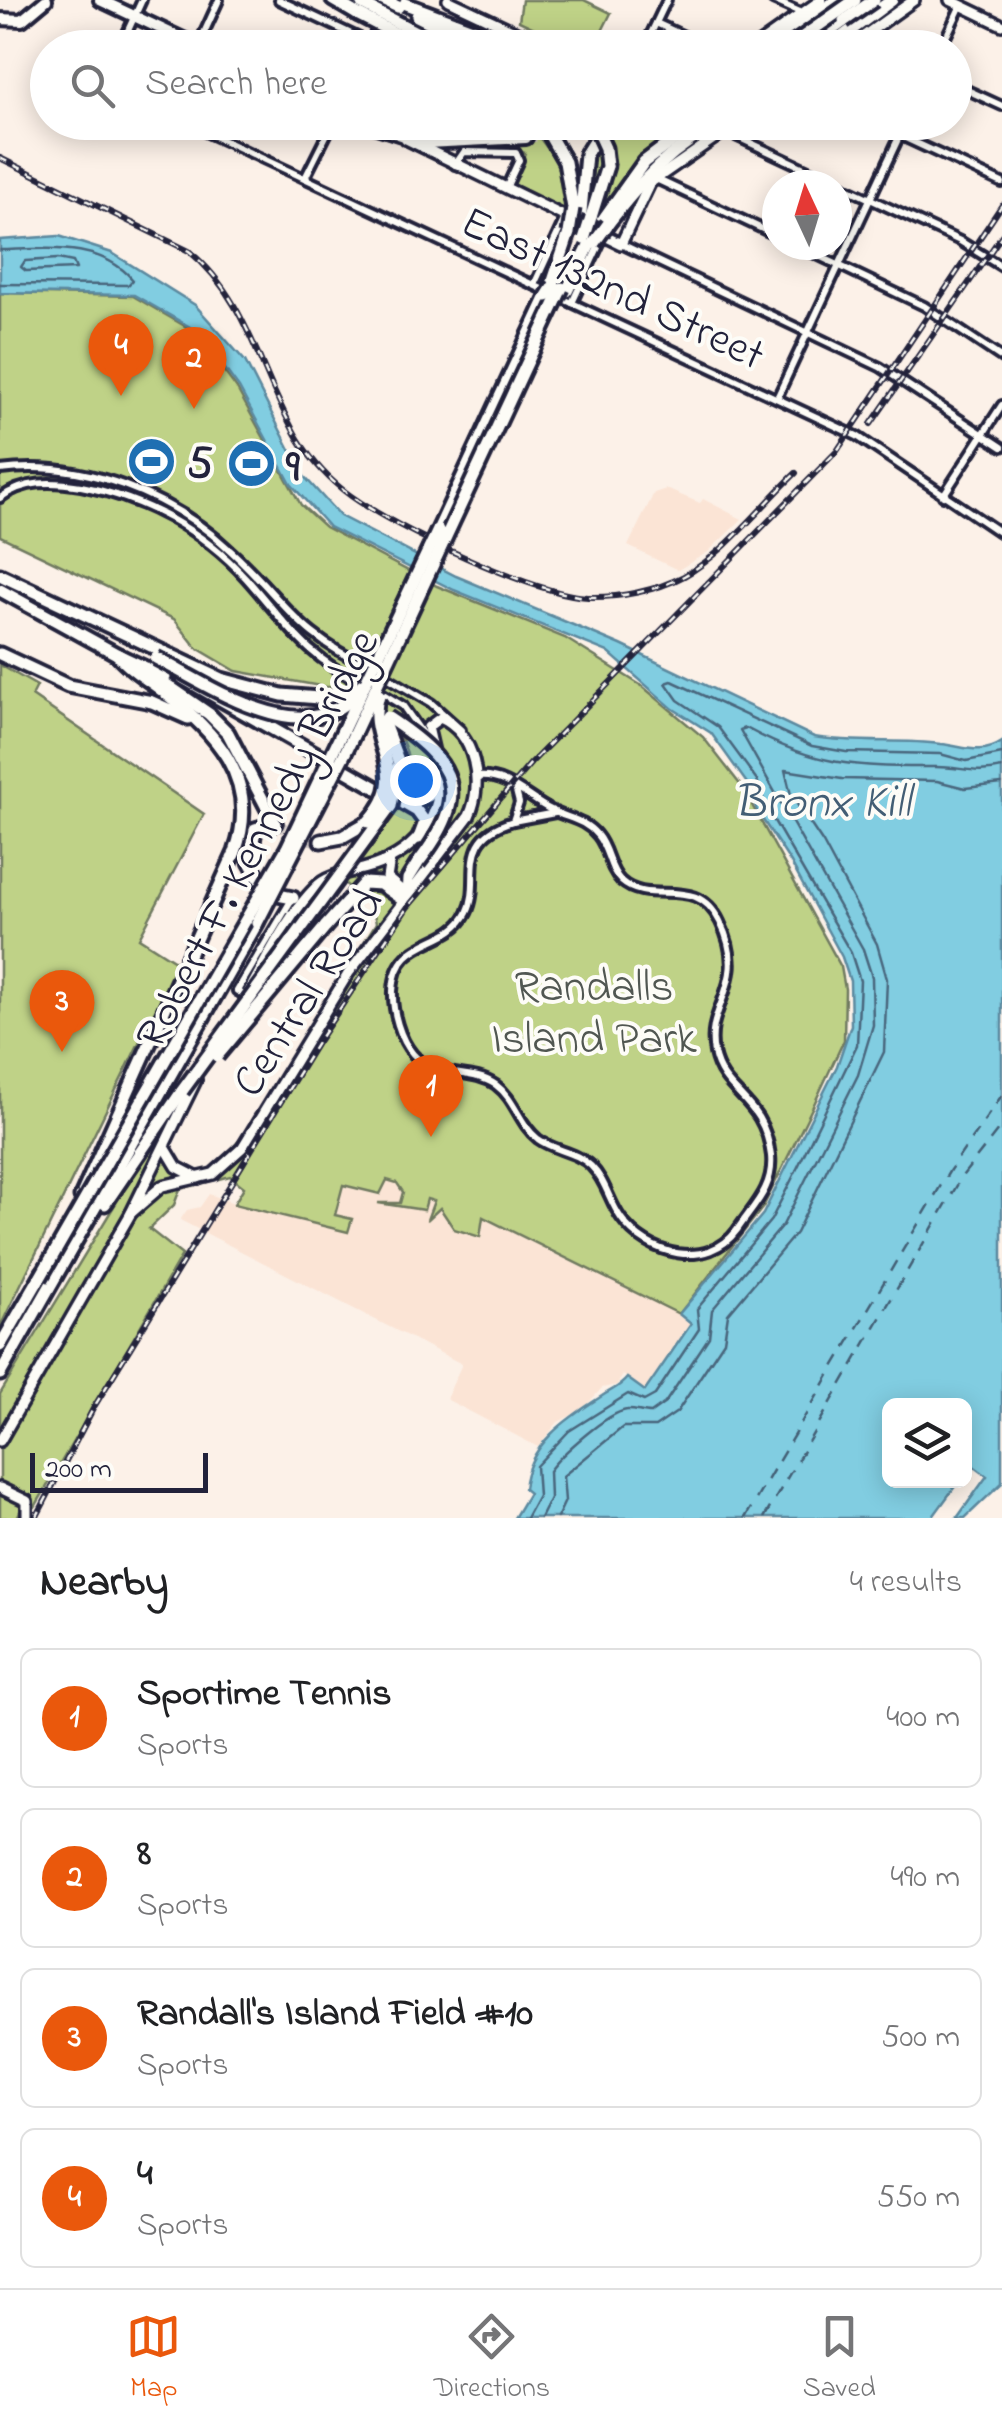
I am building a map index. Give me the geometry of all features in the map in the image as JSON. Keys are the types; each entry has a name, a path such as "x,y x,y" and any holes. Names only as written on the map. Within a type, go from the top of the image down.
{"highway":[{"path":"333,0 358,6 398,29"},
{"path":"794,30 837,0"},
{"path":"813,30 854,0"},
{"path":"829,30 871,0"},
{"path":"850,30 889,0"},
{"path":"394,2 446,30"},
{"path":"394,2 473,30"},
{"path":"424,19 451,30"},
{"path":"544,140 560,150"},
{"path":"554,140 586,227"},
{"path":"559,291 581,262 586,227 586,154 595,140"},
{"path":"559,291 607,166 601,140"},
{"path":"586,227 671,140"},
{"path":"586,227 658,164 700,140"},
{"name":"Robert F. Kennedy Bridge","path":"0,1374 284,874 401,638 549,322 559,291"},
{"name":"Robert F. Kennedy Bridge","path":"0,1346 288,848 438,530 559,291"},
{"path":"156,658 260,710 295,716 335,709 362,684 438,530"},
{"path":"0,575 221,679 282,695 339,698 364,704 436,756 450,786 446,824 408,879 405,898 373,882 360,885 246,1026 182,1091"},
{"path":"0,590 118,655 222,726 241,752 262,803 275,823 258,826 249,852 255,878 271,896 292,898"},
{"path":"109,629 256,724"},
{"path":"321,841 358,829 376,813 386,793 389,760 376,706 401,638"},
{"path":"0,654 68,686 167,707 221,744"},
{"path":"40,1278 116,1126 238,845 242,794 221,744 196,718 118,655"},
{"path":"118,655 130,657 389,794 422,815 425,825 419,838"},
{"path":"58,1274 182,1091 392,806 400,762 385,719"},
{"path":"389,794 422,800 432,792 439,770"},
{"path":"348,872 351,894"}],"main road":[{"path":"0,19 22,20 46,0"},
{"path":"100,0 163,30"},
{"path":"827,30 871,0"},
{"path":"847,15 889,0"},
{"path":"430,140 439,144 464,140"}],"street":[{"path":"128,30 142,0"},
{"path":"206,30 219,0"},
{"path":"280,0 339,30"},
{"path":"448,0 512,30"},
{"path":"653,30 667,0"},
{"path":"773,0 802,13"},
{"path":"778,30 821,0"},
{"path":"872,30 914,0"},
{"path":"950,0 1002,25"},
{"path":"378,30 394,2"},
{"path":"949,30 961,5"},
{"path":"656,23 671,30"},
{"path":"972,92 1002,106"},
{"name":"East 132nd Street","path":"223,140 534,285 559,291 856,436 1002,534"},
{"path":"305,178 324,140"},
{"path":"422,140 454,166 890,372 1002,446"},
{"path":"621,244 655,179 706,140"},
{"path":"752,140 960,241 1002,268"},
{"path":"777,398 898,140"},
{"path":"909,140 1002,183"},
{"path":"454,166 464,152 516,153 519,158 505,190"},
{"path":"655,179 762,229"},
{"path":"534,285 586,227"},
{"path":"559,291 586,227"},
{"path":"828,260 924,306 1002,358"},
{"path":"943,496 1002,405"},
{"path":"48,469 50,482"},
{"path":"0,470 48,469 80,474 141,493 199,530 224,550 261,590 306,649 343,674 396,700 432,747"},
{"path":"74,485 80,474"},
{"path":"0,498 26,485 74,485 132,500 199,530"},
{"path":"261,590 315,638 441,710 458,726 472,753"},
{"path":"306,649 315,638"},
{"path":"419,838 434,812 439,770 428,727 440,718 453,726 472,753"},
{"name":"Central Road","path":"131,1213 156,1189 218,1171 242,1148 328,1005 468,816 477,776 472,753"},
{"path":"477,776 491,776 580,821 596,833 622,882 644,891 692,895 713,911 722,927 731,978 714,1023 714,1055 726,1078 761,1117 771,1165 760,1199 725,1244 710,1252 679,1254 642,1238 622,1220 590,1165 534,1136 499,1088 474,1076 430,1068 403,1039 393,997 399,968 413,948 462,922 470,904 474,856 490,832 513,821 556,812"},
{"path":"513,821 519,800 515,788"},
{"name":"Central Road","path":"0,1441 131,1213 185,1099 292,898 319,883 390,859 419,838"},
{"path":"390,859 388,881 405,898"},
{"name":"Central Road","path":"241,994 296,909 319,883"},
{"path":"165,1147 177,1167 199,1179"},
{"path":"0,1488 27,1501 27,1518"}],"shaded area":[{"path":"666,489 700,503 703,499 742,519 708,552 678,570 628,546 654,493"},
{"path":"364,1158 692,1323 645,1392 623,1375 617,1385 602,1388 582,1410 558,1422 538,1447 446,1399 462,1364 180,1220 187,1210 200,1207 209,1194 234,1203 244,1186"}],"green space":[{"path":"522,0 584,0 611,13 602,30 538,30 519,21"},
{"path":"529,140 541,140 562,168 567,215 510,188 525,153 512,148 472,147 529,144"},
{"path":"602,140 663,140 641,157 601,207 610,184 613,153 601,154 596,188 584,216 593,154"},
{"name":"Randalls Island Park","path":"0,293 133,296 195,332 237,389 301,505 325,527 437,586 565,638 642,686 703,737 742,787 841,967 845,989 844,1040 763,1207 679,1314 483,1217 480,1237 454,1229 440,1208 427,1220 434,1201 427,1199 424,1210 378,1203 400,1203 403,1192 397,1183 387,1180 380,1194 343,1185 335,1215 352,1219 348,1232 234,1204 244,1187 230,1176 180,1189 174,1205 149,1229 182,1255 35,1507 20,1511 17,1518 0,1518 0,1394 153,1142 170,1151 175,1162 201,1173 214,1169 241,1138 376,923 372,905 344,883 395,808 409,766 403,743 387,717 358,687 326,687 236,671 197,648 174,619 0,536"},
{"path":"0,665 37,686 32,696 204,814 139,938 178,963 0,1327"}],"water":[{"name":"Bronx Kill","path":"59,236 112,253 195,305 245,361 303,475 340,516 456,576 621,645 814,737 979,749 1002,742 1002,1483 965,1518 957,1518 987,1476 972,1465 972,1398 882,1398 882,1488 954,1488 932,1518 514,1518 529,1493 524,1489 527,1473 541,1446 563,1424 627,1378 645,1391 691,1324 679,1314 763,1214 837,1066 851,1025 850,981 842,957 791,863 757,811 749,786 711,733 672,708 608,652 454,590 329,527 291,484 239,388 197,331 134,295 0,293 0,240"}],"ferry route":[{"path":"745,1518 950,1170 1002,1095"},
{"path":"764,1518 963,1175 1002,1125"}],"tunnel":[{"path":"275,823 301,838 321,841"}],"railway":[{"path":"0,158 189,251 226,292 299,440 329,477 372,510 501,572 534,585 588,597 625,595 662,586 715,555 796,473"},
{"path":"36,1518 94,1407 317,1043 407,908 531,763 837,451 1002,205"},
{"path":"871,424 1002,235"}],"place":[{"name":"4","path":"121,396"},
{"name":"8","path":"194,409"},
{"name":"5","path":"152,461"},
{"name":"9","path":"251,464"},
{"name":"Randall's Island Field #10","path":"62,1052"},
{"name":"Sportime Tennis","path":"431,1137"}]}
